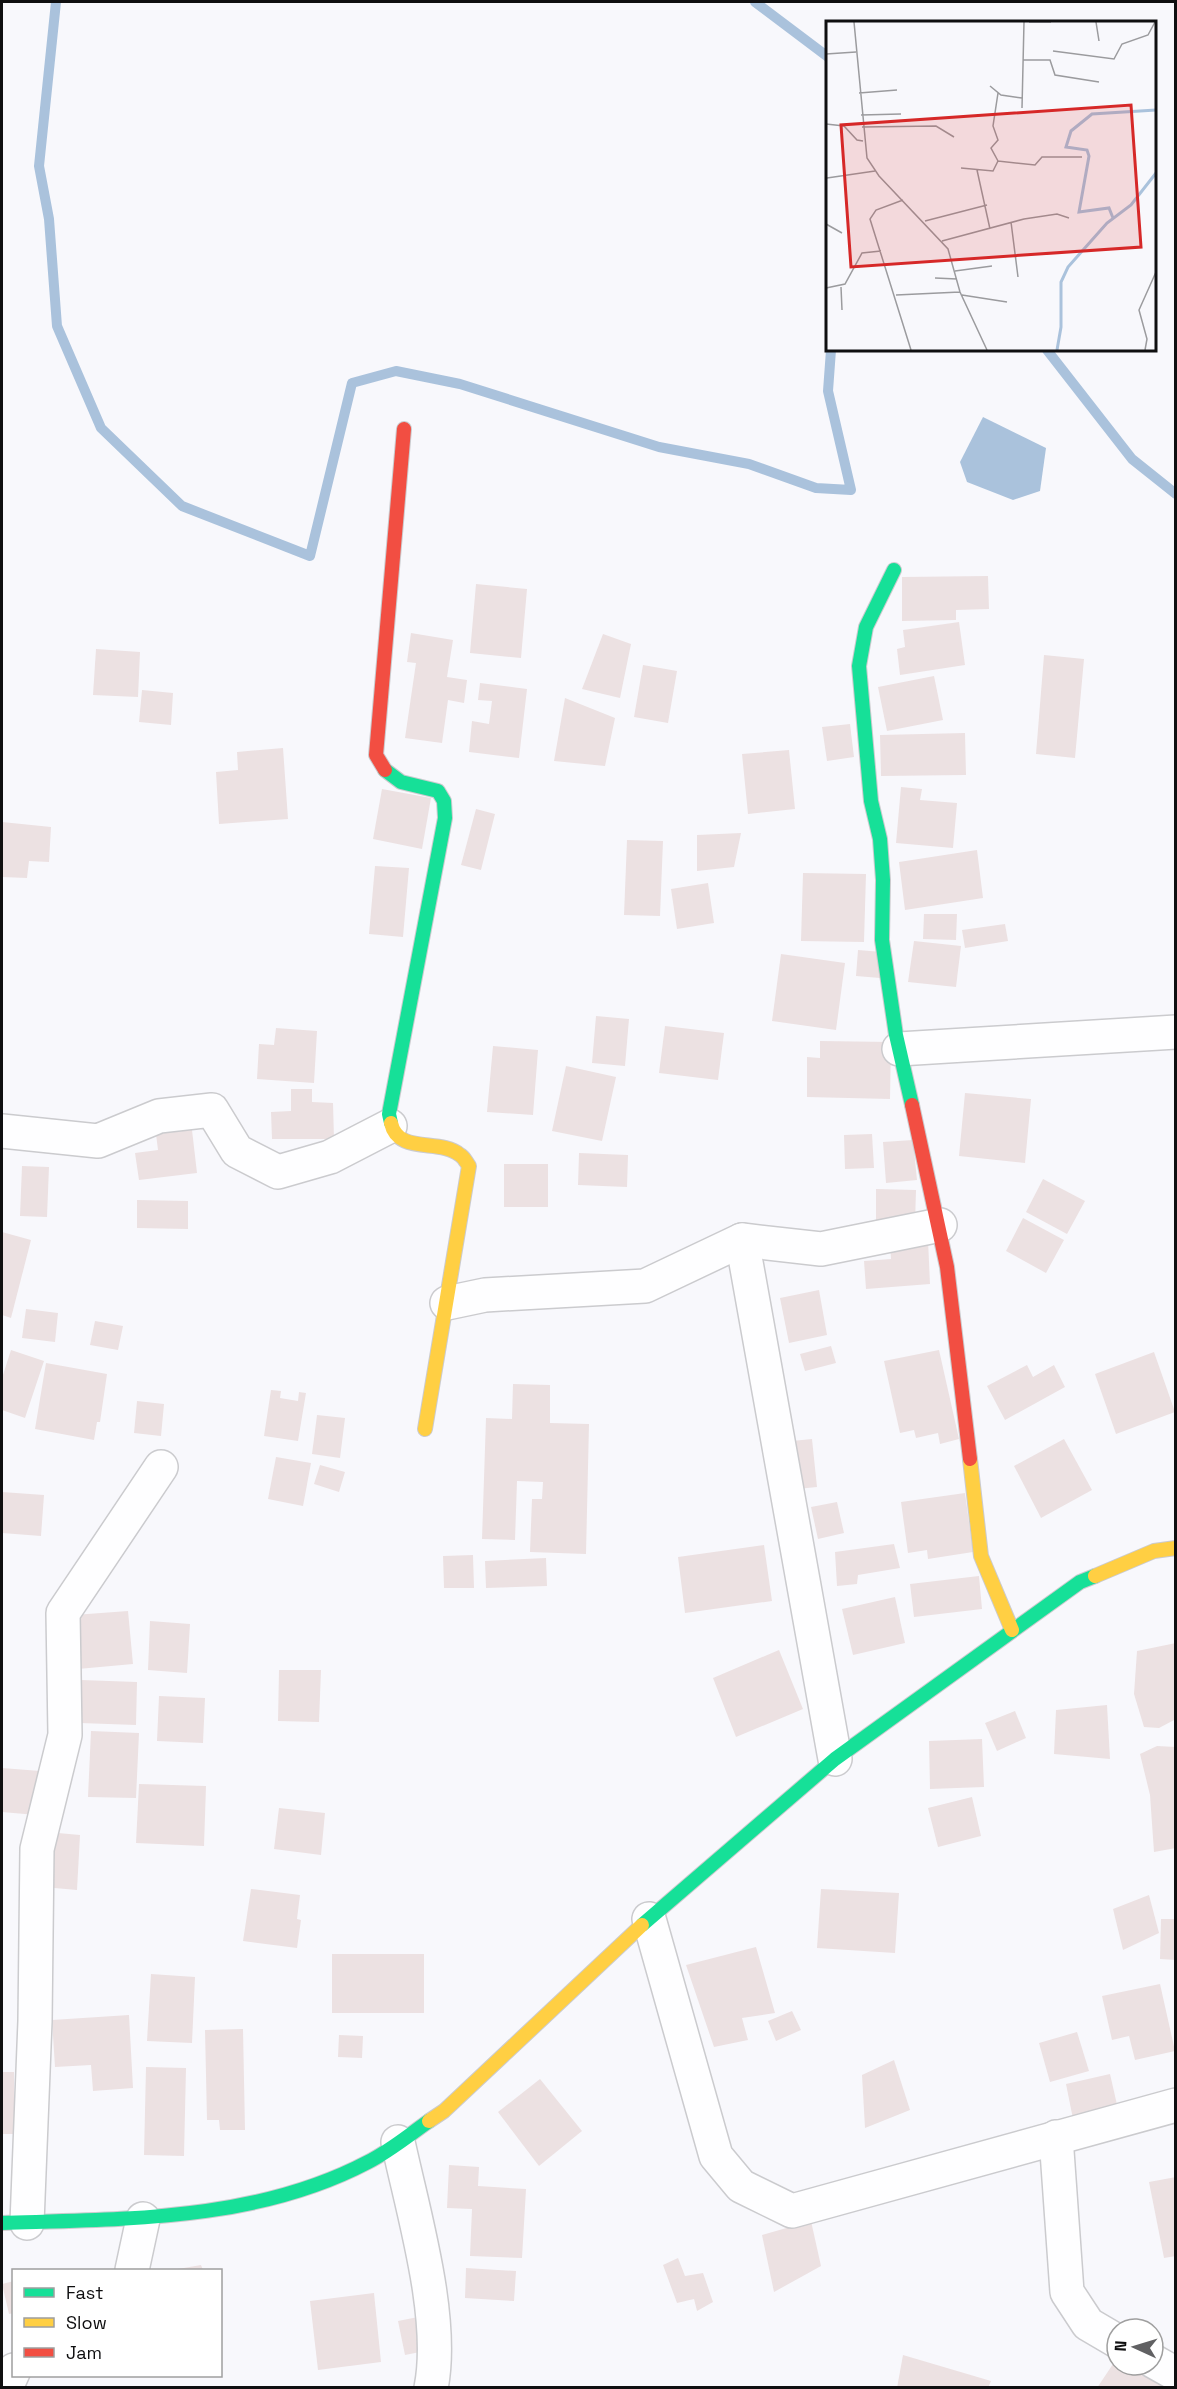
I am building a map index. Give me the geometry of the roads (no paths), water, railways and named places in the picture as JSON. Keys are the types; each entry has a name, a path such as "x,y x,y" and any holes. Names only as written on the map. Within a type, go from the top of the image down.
{"street":[{"path":"404,429 376,755 381,768 399,782 438,791 444,801 445,818 389,1114 390,1126 394,1136 404,1141 454,1149 464,1154 469,1166 425,1429"},
{"path":"894,570 866,627 859,666 870,767 871,801 880,849 882,940 899,1049 940,1225 958,1353 981,1557 1012,1630"},
{"path":"899,1049 1176,1032"},
{"path":"2,1131 98,1141 159,1116 212,1110 237,1151 278,1172 330,1157 390,1126"},
{"path":"447,1303 495,1294 645,1286 742,1240 821,1249 940,1225"},
{"path":"742,1240 835,1759"},
{"path":"162,1467 63,1613 65,1735 37,1849 35,2021 14,2223 143,2219 235,2207 291,2194 369,2162 444,2111 649,1919 835,1759 1080,1582 1154,1551 1176,1548"},
{"path":"649,1919 716,2156 741,2186 792,2211 1176,2105"},
{"path":"1056,2137 1067,2292 1088,2324 1105,2334"},
{"path":"398,2142 425,2269 436,2361 431,2388"},
{"path":"132,2269 143,2219"}],"water":[{"path":"983,417 1046,448 1040,491 1013,500 967,482 960,462"}],"waterway":[{"path":"56,2 39,166 49,219 57,326 101,428 182,506 310,556 352,383 396,371 460,384 659,447 749,464 816,488 851,490 828,391 831,351"},
{"path":"755,2 826,55"},
{"path":"1048,351 1132,459 1176,494"}]}
